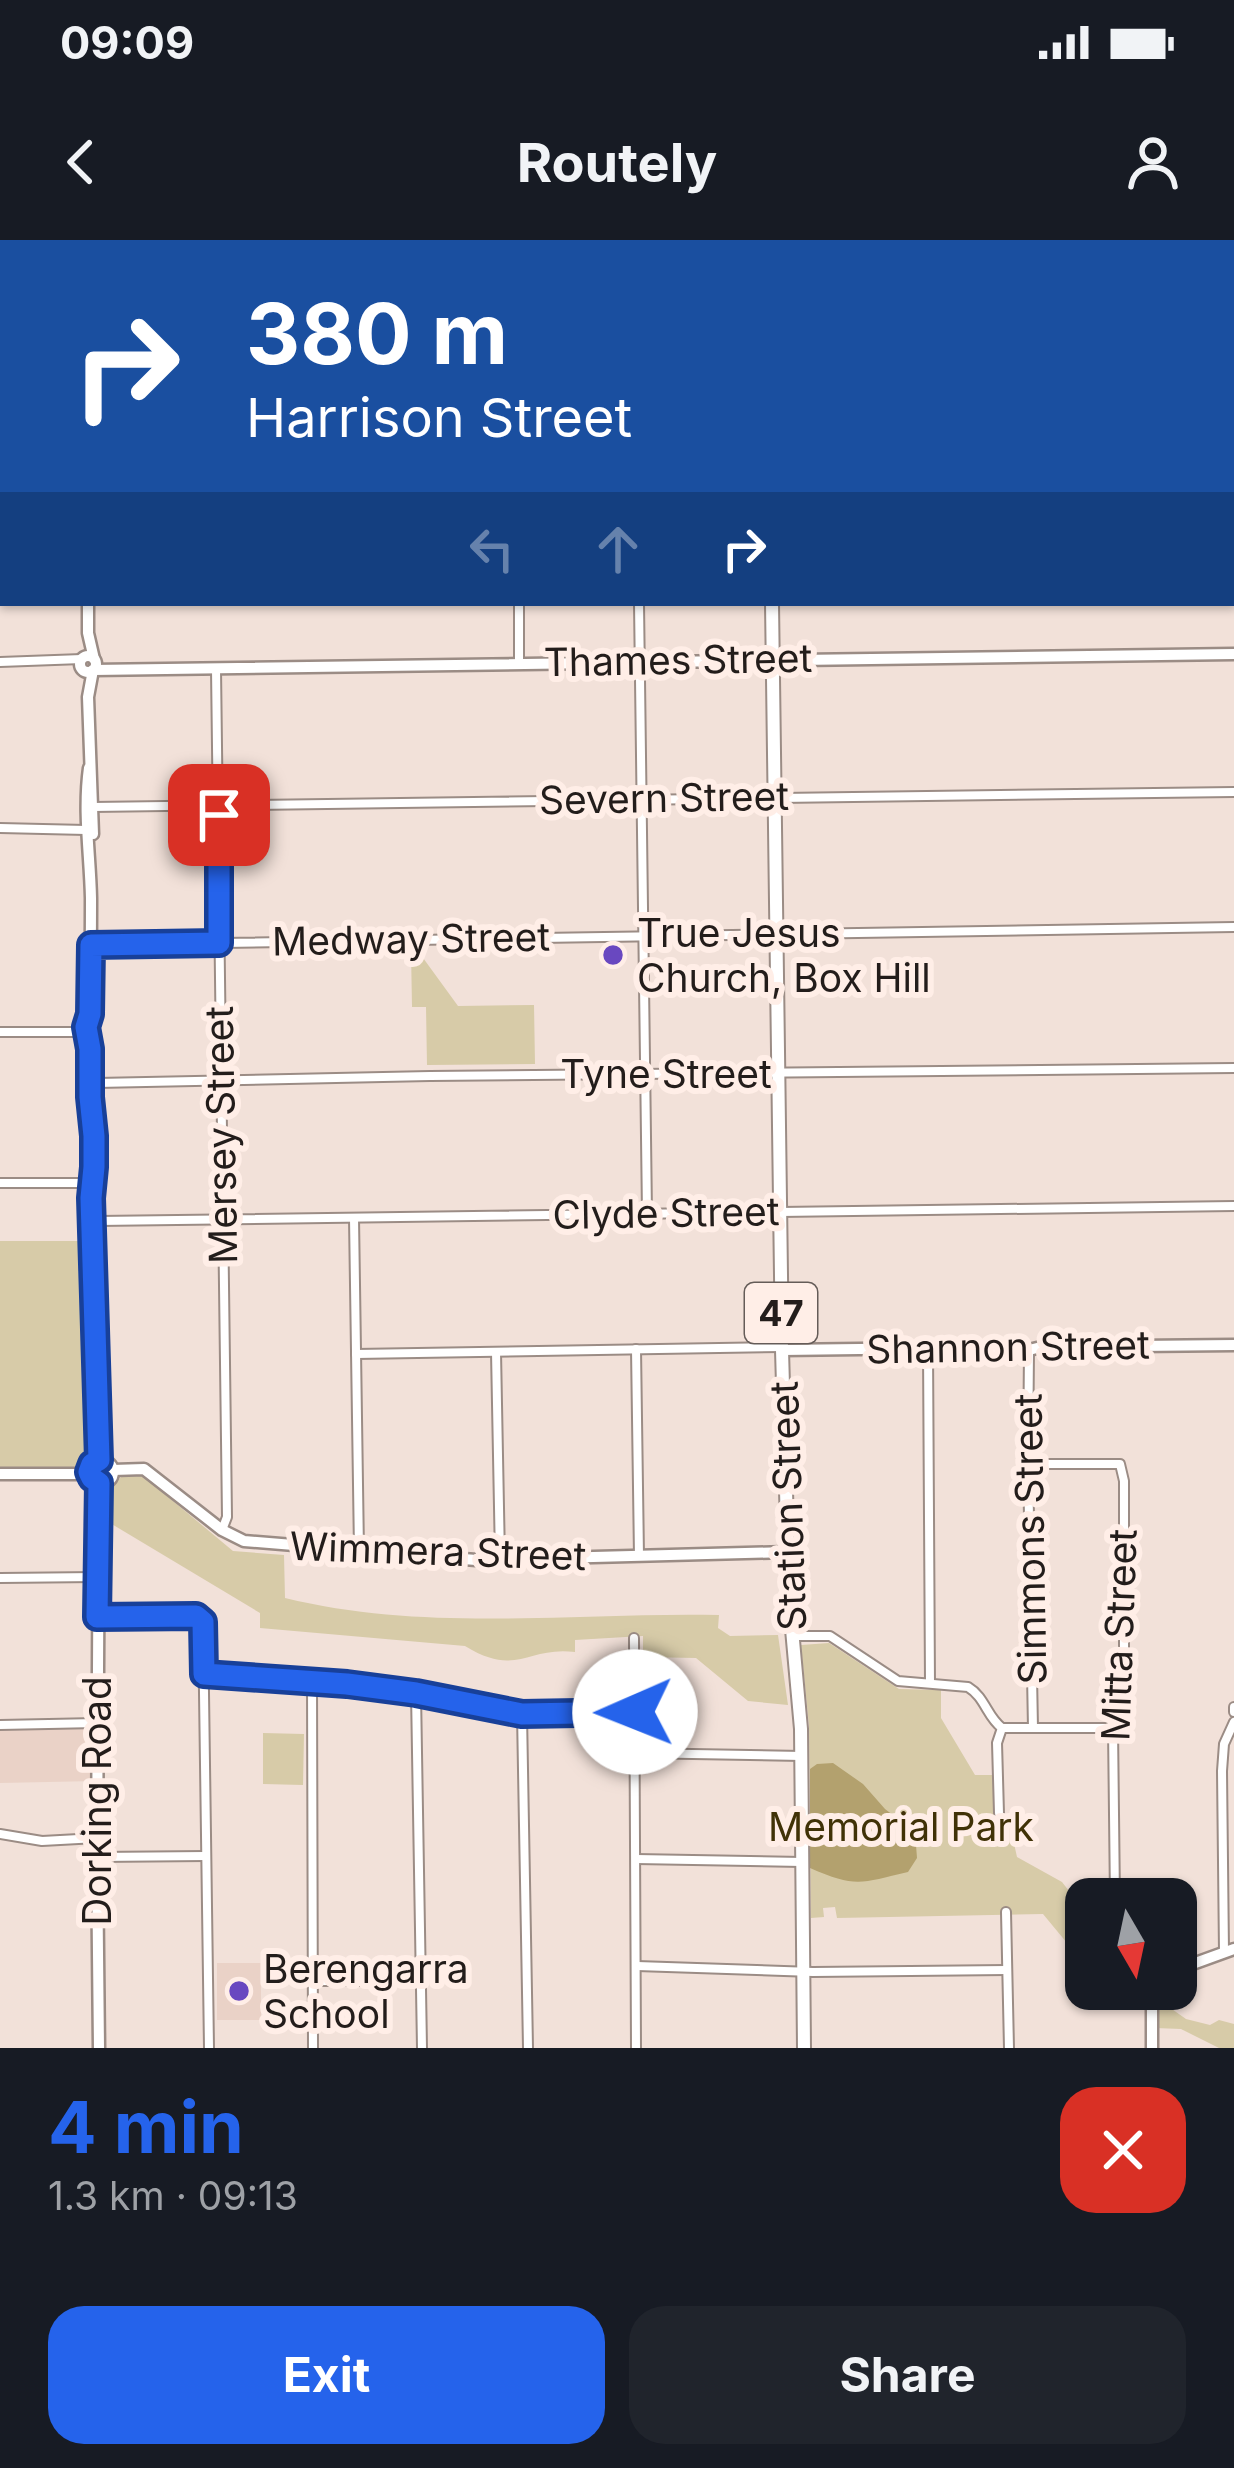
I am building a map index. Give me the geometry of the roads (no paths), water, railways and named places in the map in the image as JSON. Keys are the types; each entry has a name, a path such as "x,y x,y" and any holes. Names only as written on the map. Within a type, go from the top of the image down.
{"main road":[{"name":"Station Street","path":"772,606 782,1348 792,1636 802,1756 804,2048"}],"street":[{"path":"88,606 91,945 97,1010 94,1183 99,1460"},
{"path":"518,606 519,662"},
{"path":"640,606 647,1213"},
{"name":"Thames Street","path":"88,664 123,668 1234,654"},
{"path":"0,662 88,664"},
{"name":"Mersey Street","path":"216,667 227,1517 222,1530"},
{"path":"89,768 85,797 90,872"},
{"name":"Severn Street","path":"93,807 1234,792"},
{"path":"0,828 86,827"},
{"name":"Medway Street","path":"91,945 1234,927"},
{"path":"92,971 86,1032 94,1136"},
{"path":"0,1032 86,1032"},
{"name":"Tyne Street","path":"97,1083 1234,1068"},
{"path":"0,1183 94,1183"},
{"path":"94,1183 95,1258"},
{"name":"Clyde Street","path":"98,1221 1234,1206"},
{"path":"354,1218 358,1551"},
{"name":"Shannon Street","path":"356,1354 1234,1346"},
{"path":"636,1349 638,1556"},
{"path":"928,1349 930,1683"},
{"name":"Simmons Street","path":"1028,1350 1033,1728"},
{"path":"496,1352 500,1559"},
{"path":"0,1474 107,1482 113,1470 109,1463 92,1464 95,1479"},
{"name":"Mitta Street","path":"1028,1464 1120,1464 1124,1481 1124,1678 1113,1728 1115,1878"},
{"name":"Wimmera Street","path":"113,1470 144,1468 222,1530 244,1541 454,1559 788,1552"},
{"name":"Dorking Road","path":"95,1479 99,2048"},
{"path":"0,1578 97,1577"},
{"path":"97,1617 196,1616 203,1622 209,2048"},
{"path":"792,1636 830,1636 898,1681 968,1687 977,1692 1002,1728 1113,1728"},
{"path":"634,1638 636,2048"},
{"path":"204,1674 312,1680 416,1693 522,1714 635,1712"},
{"path":"312,1680 313,2048"},
{"path":"416,1693 422,2048"},
{"path":"522,1714 528,2048"},
{"path":"1197,1962 1229,1951 1222,1771 1224,1744 1234,1722"},
{"path":"0,1725 97,1724"},
{"path":"999,1813 997,1743 1002,1728"},
{"path":"635,1753 802,1756"},
{"path":"0,1834 42,1841 97,1838"},
{"path":"97,1857 206,1856"},
{"path":"636,1859 802,1862"},
{"path":"1006,1912 1009,2048"},
{"path":"636,1966 1007,1970"},
{"path":"312,1981 420,1981"},
{"path":"1152,2010 1152,2048"}],"place":[{"name":"True Jesus Church, Box Hill","path":"613,955"},
{"name":"Berengarra School","path":"239,1991"}],"park label":[{"name":"Memorial Park","path":"901,1827"}]}
